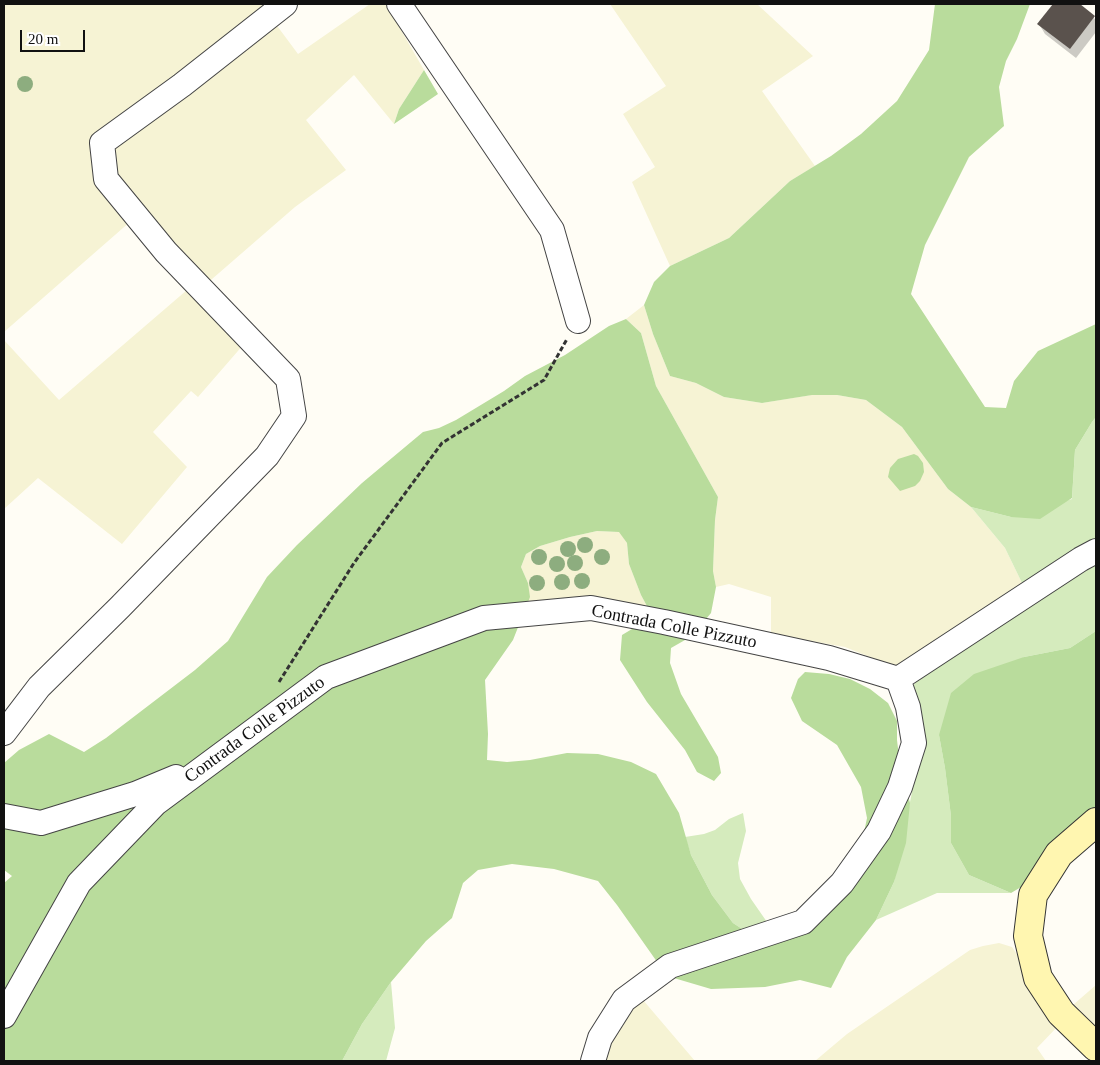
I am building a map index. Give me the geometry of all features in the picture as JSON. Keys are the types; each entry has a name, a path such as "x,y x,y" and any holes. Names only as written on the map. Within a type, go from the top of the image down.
{"street":[{"path":"4,733 39,687 120,608 266,456 294,416 288,379 166,252 106,179 102,143 285,4"},
{"path":"399,4 552,230 578,322"},
{"path":"593,1061 600,1038 624,1000 670,966 803,922 842,883 879,831 900,787 914,743 908,708 898,679 1096,551"},
{"name":"Contrada Colle Pizzuto","path":"4,1016 79,883 156,803 326,677 484,618 591,608 829,658 898,679"},
{"path":"4,816 41,823 135,794 212,762"},
{"path":"1096,822 1059,854 1033,895 1028,936 1038,978 1061,1013 1096,1046"}],"path":[{"path":"276,688 354,563 442,443 544,380 578,322"}],"shaded area":[{"path":"4,4 283,4 96,140 131,221 4,332"},
{"path":"370,4 386,4 424,70 399,109 394,124 354,75 306,120 346,170 295,207 204,286 109,175 109,149 275,23 298,54"},
{"path":"610,4 757,4 813,56 762,91 815,166 790,181 729,238 670,266 632,182 655,167 623,114 666,86"},
{"path":"187,290 244,344 198,397 191,391 153,432 187,467 122,544 38,478 4,509 4,340 59,400"},
{"path":"644,305 653,334 670,376 696,383 724,397 762,403 811,395 837,395 866,400 902,427 948,489 971,507 1005,548 1023,585 969,618 900,669 845,647 771,634 771,597 729,584 716,587 713,571 718,497 656,386 641,333 626,319"},
{"path":"597,531 620,532 627,543 629,564 648,608 527,605 528,583 521,567 526,554 540,546"},
{"path":"999,943 1012,947 1059,1025 1037,1048 1046,1061 815,1061 847,1034 970,950"},
{"path":"1096,985 1096,1042 1066,1011"},
{"path":"643,1000 695,1061 600,1061 622,1014"}],"green space":[{"path":"935,4 1030,4 1017,39 1006,61 999,87 1004,126 969,157 925,245 911,294 985,407 1006,408 1014,381 1038,351 1096,324 1096,417 1075,450 1072,498 1040,519 1011,517 971,507 948,489 902,427 866,400 837,395 812,395 762,403 724,397 696,383 670,376 653,334 644,305 654,282 670,266 729,238 790,181 831,156 861,134 897,101 929,50"},
{"path":"424,70 438,94 394,124 399,109"},
{"path":"626,319 641,333 656,386 718,497 713,571 716,587 711,613 692,636 671,648 670,663 681,694 718,757 721,773 714,781 697,772 685,750 647,702 620,660 622,635 632,629 646,625 648,608 629,564 627,543 619,532 597,531 570,537 540,546 526,554 521,567 528,583 530,597 513,640 485,680 488,734 487,760 507,762 567,753 598,754 631,762 656,774 679,813 691,855 712,895 733,923 762,942 797,929 862,842 867,818 861,787 837,745 802,721 791,698 798,679 805,672 829,674 850,679 870,689 888,703 897,721 900,765 910,803 906,843 894,882 876,920 847,957 831,988 800,980 765,987 711,989 667,976 598,881 554,869 512,864 478,870 463,883 452,918 426,941 391,982 362,1024 342,1061 4,1061 4,883 12,876 4,870 4,763 19,750 49,734 84,752 106,738 195,670 228,641 267,577 297,545 362,483 423,432 439,428 456,420 525,376 565,355 609,326"},
{"path":"1096,417 1096,543 1023,585 1005,548 971,507 1011,517 1072,499 1075,450"},
{"path":"914,454 923,463 924,472 920,481 915,486 900,491 888,477 890,468 898,459"},
{"path":"1096,557 1096,631 1070,648 1024,657 939,735 951,816 951,843 969,875 1011,893 937,893 876,920 894,882 915,777 911,688 939,655"},
{"path":"1096,631 1096,816 1048,871 1011,893 969,875 951,843 951,816 939,735 951,693 974,674 1024,657 1070,648"},
{"path":"743,813 746,831 738,863 740,879 767,922 762,942 733,923 712,895 691,855 685,837 715,830 729,819"},
{"path":"391,982 395,1028 386,1061 342,1061 362,1024"}],"building":[{"path":"1053,4 1080,4 1095,16 1070,49 1037,24"}]}
